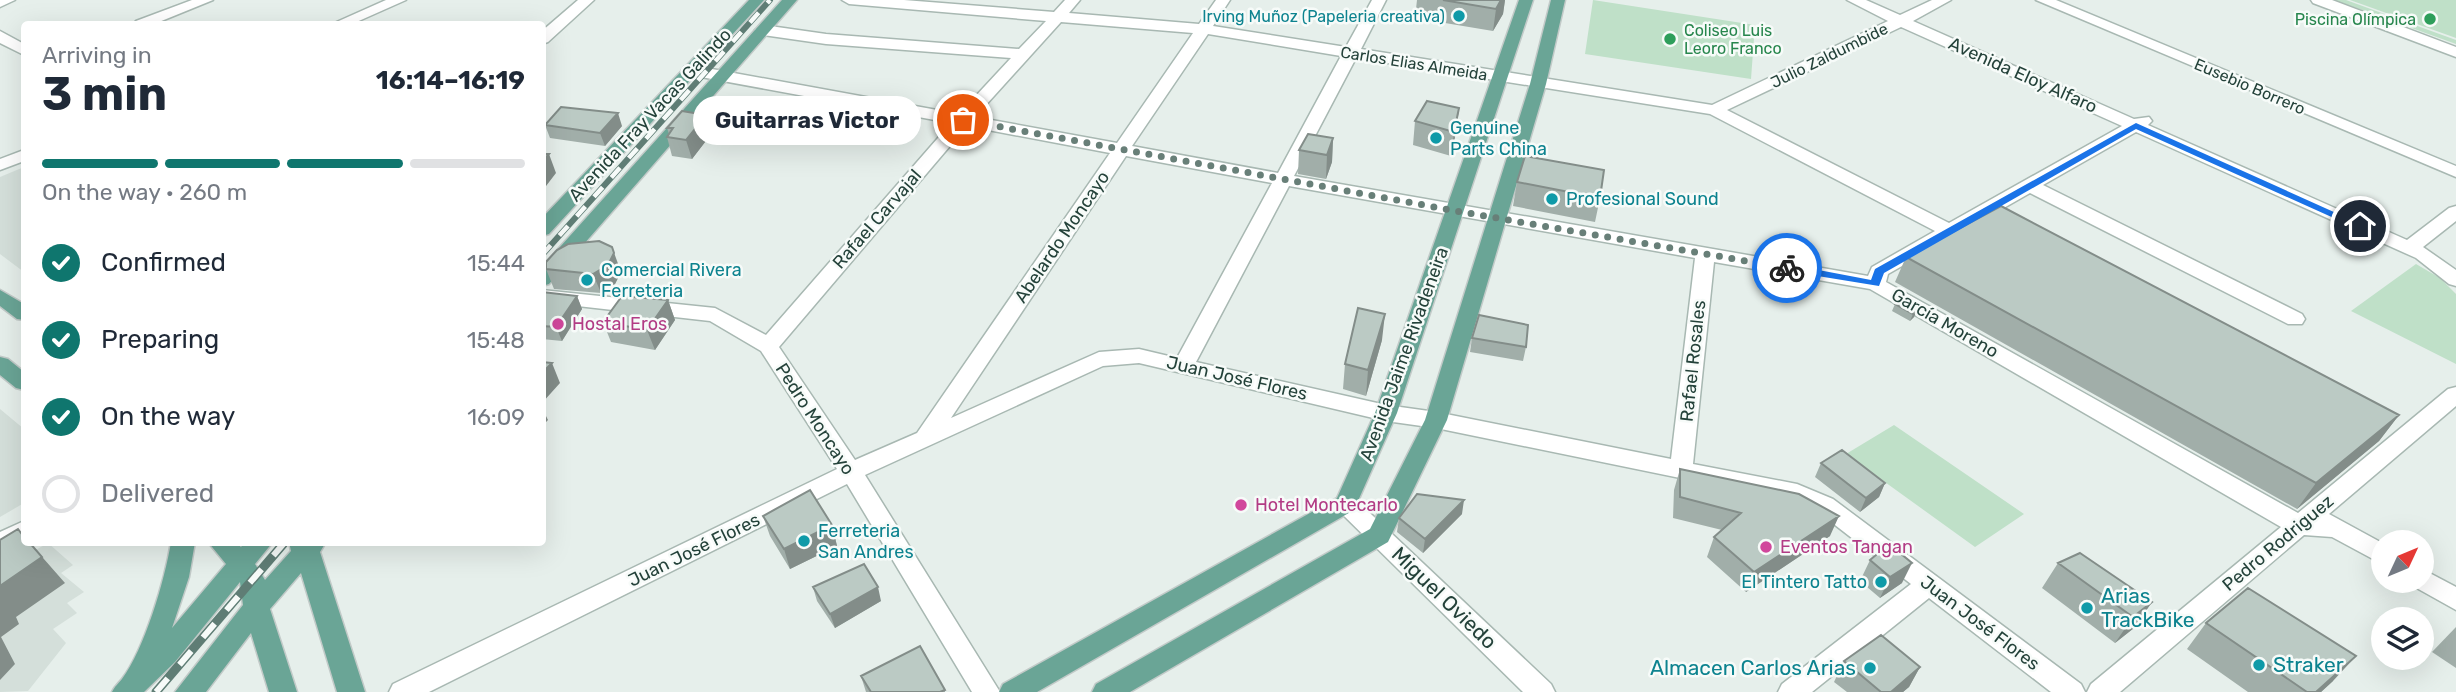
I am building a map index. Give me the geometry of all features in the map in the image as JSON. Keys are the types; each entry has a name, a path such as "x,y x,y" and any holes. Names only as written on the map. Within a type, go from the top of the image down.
{"main road":[{"name":"Avenida Fray Vacas Galindo","path":"546,226 757,0"},
{"name":"Avenida Fray Vacas Galindo","path":"546,275 790,0"},
{"name":"Avenida Jaime Rivadeneira","path":"1346,504 1386,413 1526,0"},
{"path":"1106,692 1380,535 1436,420 1538,84 1558,0"},
{"path":"0,296 21,312"},
{"path":"0,364 21,381"},
{"path":"1013,692 1346,504"},
{"path":"130,688 172,596 180,570 183,546"},
{"path":"224,546 252,579 256,607 283,692"},
{"path":"130,688 166,654 257,546"},
{"path":"188,692 211,667 305,546"},
{"path":"306,546 351,692"}],"street":[{"path":"0,3 8,0"},
{"path":"149,21 206,0"},
{"path":"347,21 399,0"},
{"path":"546,36 587,0"},
{"name":"Carlos Elias Almeida","path":"849,0 912,2 1204,29 1714,110 1951,231"},
{"name":"Rafael Carvajal","path":"768,346 963,120 1073,0"},
{"name":"Abelardo Moncayo","path":"924,439 1223,0"},
{"path":"1184,365 1379,0"},
{"name":"Avenida Eloy Alfaro","path":"1854,0 1905,18 2456,263"},
{"name":"Avenida Eloy Alfaro","path":"1875,0 1905,18"},
{"name":"Julio Zaldumbide","path":"1714,110 1944,0"},
{"name":"Eusebio Borrero","path":"2043,0 2456,172"},
{"path":"2318,0 2456,52"},
{"path":"764,30 826,39 1023,54"},
{"path":"0,36 21,48"},
{"name":"García Moreno","path":"690,70 1456,211 1876,284 2306,520 2336,528 2371,548"},
{"path":"1876,284 1879,271 2142,122"},
{"path":"0,165 21,156"},
{"path":"2031,186 2295,319"},
{"path":"2414,244 2456,212"},
{"name":"Avenida Eloy Alfaro","path":"2414,244 2456,279"},
{"name":"Rafael Rosales","path":"1681,469 1705,253"},
{"name":"Pedro Moncayo","path":"546,296 715,315 768,346 851,472 986,692"},
{"name":"Juan José Flores","path":"403,692 851,472 1099,359 1139,356 1386,413 1436,420 1797,493 1825,505 2071,692"},
{"name":"Pedro Rodriguez","path":"2101,692 2456,394"},
{"name":"Miguel Oviedo","path":"1346,504 1541,692"},
{"path":"0,544 21,532"},
{"path":"1793,692 1929,584"},
{"path":"2434,586 2456,600"}],"shaded area":[{"path":"21,168 21,270 0,254 0,177"},
{"path":"0,409 21,426 21,505 0,517"},
{"path":"43,546 51,546 73,565 61,573 84,592 67,603 77,613 53,629 66,643 28,691 0,692 0,570"}],"green space":[{"name":"Coliseo Luis Leoro Franco","path":"1593,0 1755,25 1751,79 1585,54"},
{"path":"2334,0 2346,0 2456,40 2456,44"},
{"name":"Piscina Olímpica","path":"2350,0 2456,0 2456,38"},
{"path":"2416,264 2440,278 2456,294 2456,364 2351,311"},
{"path":"1894,425 2024,514 1975,547 1846,454"}],"building":[{"path":"1443,0 1501,0 1496,9"},
{"path":"1427,101 1459,108 1454,132 1415,121"},
{"path":"561,107 618,113 600,133 546,124"},
{"path":"682,111 706,115 686,140 667,137 673,128 667,128"},
{"path":"1308,134 1333,138 1327,155 1299,150"},
{"path":"1525,156 1604,170 1600,198 1517,182"},
{"path":"2001,206 2399,415 2316,483 1906,257"},
{"path":"599,241 612,247 614,253 608,265 593,274 546,269 546,262 557,250 568,244"},
{"path":"546,292 577,296 556,327 546,326"},
{"path":"622,296 668,300 647,330 603,322"},
{"path":"1899,300 1917,310 1913,314 1895,304"},
{"path":"1358,308 1385,314 1368,370 1345,364"},
{"path":"1479,315 1528,325 1526,347 1472,338"},
{"path":"1842,450 1885,483 1866,498 1821,463"},
{"path":"1680,469 1799,494 1839,516 1754,572 1714,537 1741,513 1680,497"},
{"path":"810,490 832,525 784,549 763,516"},
{"path":"1417,494 1464,500 1425,539 1399,518"},
{"path":"18,529 21,533 21,546 32,546 42,557 0,586 0,540"},
{"path":"1889,544 1912,563 1890,577 1870,560"},
{"path":"2080,553 2152,602 2133,617 2058,563"},
{"path":"864,564 878,587 830,614 813,587"},
{"path":"2248,588 2356,656 2316,692 2307,692 2206,623"},
{"path":"1881,635 1920,667 1891,692 1881,692 1844,661"},
{"path":"920,646 945,690 871,692 861,676"}],"railway":[{"path":"546,251 770,0"},
{"path":"156,692 282,546"}],"way so far":[{"path":"963,120 1456,211 1787,268"}],"place":[{"name":"Irving Muñoz (Papeleria creativa)","path":"1459,16"},
{"name":"Piscina Olímpica","path":"2430,19"},
{"name":"Coliseo Luis Leoro Franco","path":"1670,39"},
{"name":"Guitarras Victor","path":"963,120"},
{"name":"Genuine Parts China","path":"1436,138"},
{"name":"Profesional Sound","path":"1552,199"},
{"name":"Comercial Rivera Ferreteria","path":"587,280"},
{"name":"Hostal Eros","path":"558,324"},
{"name":"Hotel Montecarlo","path":"1241,505"},
{"name":"Ferreteria San Andres","path":"804,541"},
{"name":"Eventos Tangan","path":"1766,547"},
{"name":"El Tintero Tatto","path":"1881,582"},
{"name":"Arias TrackBike","path":"2087,608"},
{"name":"Straker","path":"2259,665"},
{"name":"Almacen Carlos Arias","path":"1870,668"}],"route":[{"path":"1787,268 1876,284 1879,271 2136,125 2360,226"}]}
